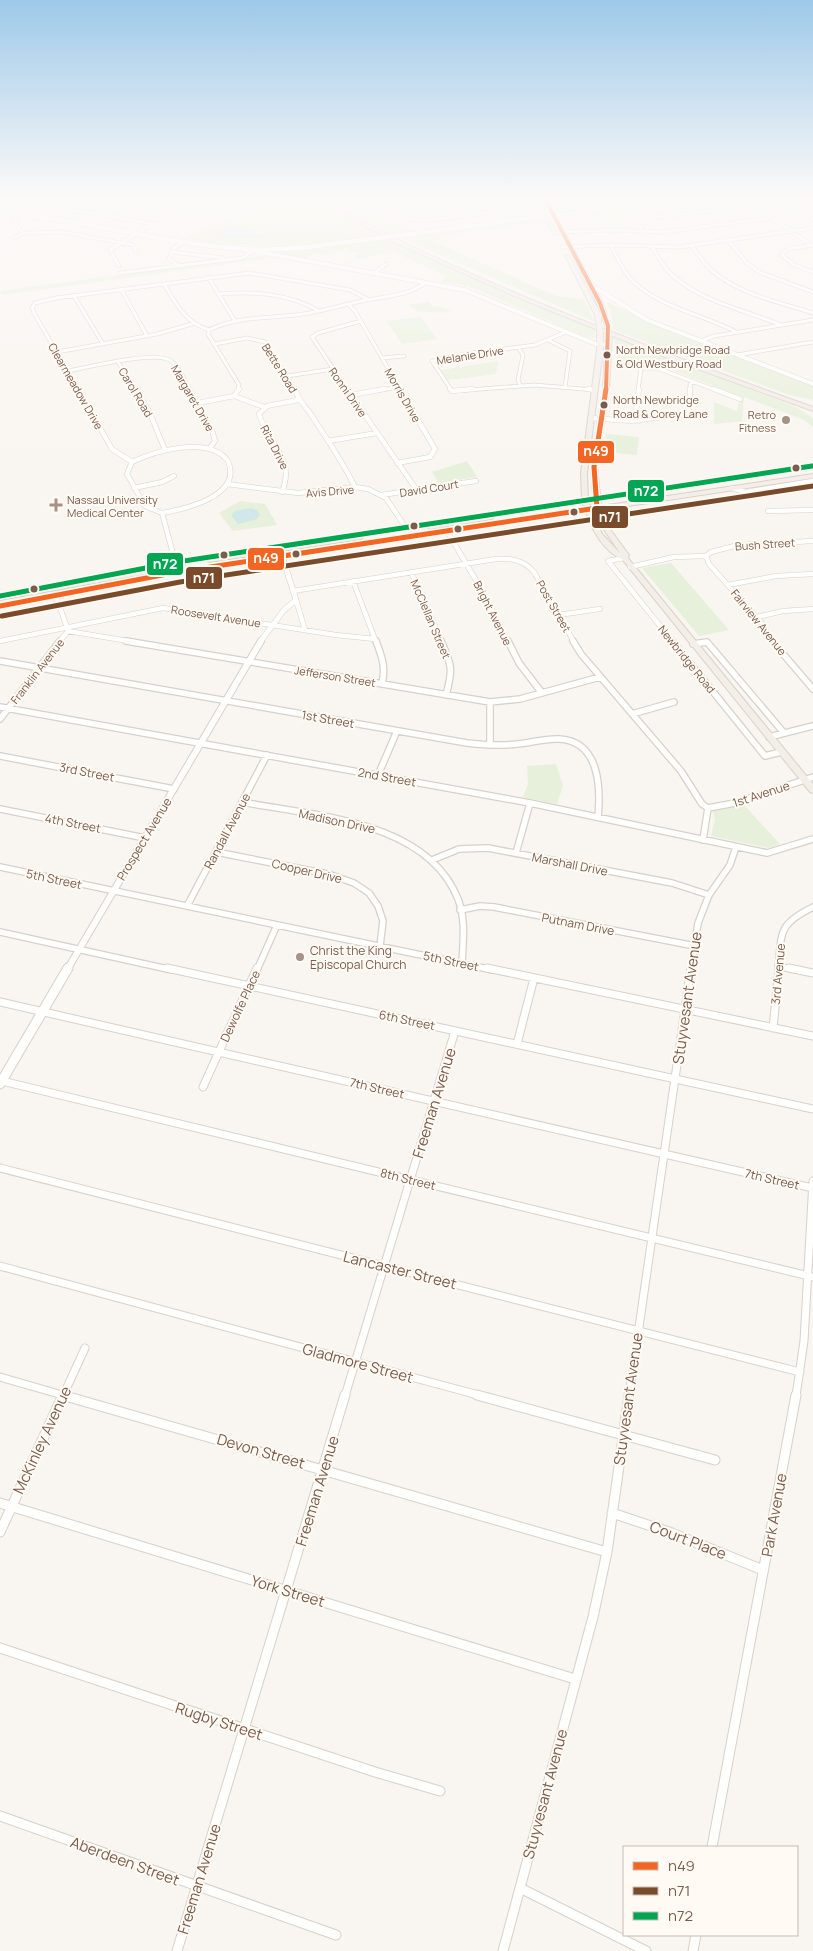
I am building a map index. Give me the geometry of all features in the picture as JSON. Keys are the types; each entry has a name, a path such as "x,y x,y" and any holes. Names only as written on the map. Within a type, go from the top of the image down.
{"highway":[{"path":"501,288 624,339 813,408"},
{"path":"509,288 781,396 813,416"},
{"path":"781,396 813,401"}],"main road":[{"path":"584,288 598,315 601,344 584,476 586,507"},
{"path":"592,288 608,326 609,335 606,390 594,467 597,505"},
{"path":"588,444 597,445"},
{"path":"410,534 447,531 813,469"},
{"path":"597,505 776,482 813,474"},
{"name":"Newbridge Road","path":"597,505 601,521 625,555 624,558 630,566 781,752 809,779 813,790"},
{"path":"0,598 586,507"},
{"name":"Newbridge Road","path":"586,507 599,535 618,556 624,558"},
{"path":"0,606 177,569"}],"street":[{"name":"Clearmeadow Drive","path":"129,288 42,301 33,307 112,449 132,462"},
{"path":"167,288 186,319 192,324 209,330 235,321 319,311 368,300 409,294 417,288"},
{"path":"214,288 235,321"},
{"name":"Clearmeadow Drive","path":"339,288 360,294 368,300"},
{"path":"452,288 469,291 566,332 601,344 609,344"},
{"path":"594,288 647,320 813,384"},
{"path":"643,288 676,307 736,332"},
{"path":"693,288 713,299 781,325"},
{"path":"744,288 813,313"},
{"path":"121,289 147,336"},
{"path":"218,294 257,292 304,302 319,311"},
{"path":"74,296 102,344"},
{"path":"590,300 609,300 621,304"},
{"name":"Morris Drive","path":"348,304 361,321 435,451 433,455 427,458 398,463"},
{"path":"701,341 714,336 813,320"},
{"name":"Ronni Drive","path":"361,321 312,337 416,489"},
{"path":"57,352 147,336 192,324"},
{"path":"209,330 208,334 238,385 239,389 234,396"},
{"name":"Melanie Drive","path":"566,332 535,345 432,361 449,389 452,390 520,386 595,390"},
{"name":"Bette Road","path":"215,344 249,338 262,340 287,376 298,400 308,410 348,472 355,487"},
{"path":"548,340 570,351 566,387"},
{"path":"737,355 813,342"},
{"path":"518,347 522,355 518,380 520,386"},
{"name":"Margaret Drive","path":"68,371 153,356 169,359 174,362 215,437 215,441 209,449"},
{"path":"382,358 404,356"},
{"name":"Carol Road","path":"118,362 149,411 165,450"},
{"path":"639,421 636,411 641,368 657,368 740,399"},
{"path":"287,376 333,369"},
{"path":"591,418 639,421 686,414 689,410 690,384 694,382"},
{"path":"351,395 398,387"},
{"path":"198,403 234,396 264,407"},
{"name":"Rita Drive","path":"282,492 288,480 288,469 259,414 264,407 298,400"},
{"path":"328,441 376,433"},
{"path":"209,449 224,456 230,464 231,472 227,484 214,496 201,503 162,513 145,506 127,474 132,462 143,456 165,450 209,449"},
{"path":"134,488 162,482 174,476"},
{"name":"David Court","path":"381,495 476,480"},
{"path":"732,488 745,492 813,481"},
{"name":"Avis Drive","path":"227,484 282,492 314,492 355,487 368,489 381,495"},
{"path":"381,495 390,503 410,534"},
{"path":"768,511 813,510"},
{"path":"162,513 177,569"},
{"name":"Bright Avenue","path":"447,531 519,663 542,693"},
{"name":"Bush Street","path":"630,566 674,557 706,556 711,552 738,545 813,542"},
{"path":"281,553 305,630"},
{"name":"Fairview Avenue","path":"706,556 709,564 757,617 772,640 813,689"},
{"name":"Post Street","path":"292,591 503,558 527,564 534,572 581,654 681,771 702,804 708,808"},
{"name":"Newbridge Road","path":"624,558 608,561 765,756 781,752"},
{"name":"McClellan Street","path":"411,572 449,658 452,673 446,695"},
{"path":"728,585 776,576 813,574"},
{"path":"353,581 386,670 382,684"},
{"name":"Franklin Avenue","path":"0,719 40,668 67,629 56,594"},
{"name":"Prospect Avenue","path":"1,1083 249,662 272,625 284,610 296,600"},
{"name":"Roosevelt Avenue","path":"0,641 67,629 163,608 305,630 375,638"},
{"path":"558,615 600,609"},
{"path":"757,617 813,609"},
{"name":"Jefferson Street","path":"67,629 249,662 490,702 520,699 600,677"},
{"name":"Newbridge Road","path":"693,644 707,642 784,733"},
{"name":"1st Street","path":"0,661 467,743 490,745 519,744 557,739 571,741 582,747 591,758 599,780 598,817"},
{"path":"490,702 490,745"},
{"path":"632,714 674,702"},
{"name":"2nd Street","path":"0,707 530,803 772,853 813,839"},
{"path":"769,737 813,726"},
{"path":"378,776 397,731"},
{"name":"Randall Avenue","path":"187,906 267,755"},
{"name":"3rd Street","path":"0,756 174,789"},
{"name":"1st Avenue","path":"708,808 735,803 809,779"},
{"name":"Madison Drive","path":"242,802 370,827 401,839 432,860 450,883 458,900 463,926 462,963"},
{"path":"516,854 530,803"},
{"path":"703,840 708,808"},
{"name":"4th Street","path":"0,809 145,838"},
{"name":"Marshall Drive","path":"432,860 449,851 472,847 672,883 709,895"},
{"name":"Stuyvesant Avenue","path":"503,1951 592,1617 607,1552 638,1330 701,911 709,895 726,872 736,847"},
{"name":"Cooper Drive","path":"216,852 328,874 354,882 369,893 378,906 383,921 380,946"},
{"name":"5th Street","path":"0,867 813,1036"},
{"name":"Putnam Drive","path":"460,910 480,906 494,907 695,946"},
{"name":"3rd Avenue","path":"773,1028 780,942 786,925 793,917 813,907"},
{"name":"Dewolfe Place","path":"203,1087 277,925"},
{"name":"6th Street","path":"0,932 813,1108"},
{"path":"778,966 813,973"},
{"path":"517,1044 534,978"},
{"name":"7th Street","path":"0,1002 813,1188"},
{"name":"Freeman Avenue","path":"177,1951 455,1031"},
{"name":"8th Street","path":"1,1083 810,1276"},
{"name":"Lancaster Street","path":"0,1168 800,1372"},
{"name":"Park Avenue","path":"712,1846 800,1372 810,1276 813,1181"},
{"name":"Gladmore Street","path":"0,1266 715,1460"},
{"name":"McKinley Avenue","path":"0,1532 85,1348"},
{"name":"Devon Street","path":"0,1377 607,1552"},
{"name":"York Street","path":"0,1503 575,1679"},
{"name":"Court Place","path":"612,1513 672,1532 763,1570"},
{"name":"Rugby Street","path":"0,1648 375,1772 440,1791"},
{"name":"Aberdeen Street","path":"0,1816 336,1935"},
{"path":"520,1888 646,1951"},
{"path":"693,1951 696,1936"}],"green space":[{"path":"22,288 53,288 2,295 0,291"},
{"path":"473,288 497,288 595,329 594,338 587,337"},
{"path":"517,288 538,288 556,296 584,299 595,322"},
{"path":"429,302 433,307 438,306 451,311 443,313 418,312 409,305"},
{"path":"607,302 667,330 813,386 813,400 789,395 621,333 613,329"},
{"path":"421,317 437,339 402,344 387,321"},
{"path":"613,336 796,407 813,418 813,427 804,420 744,397 742,421 714,424 714,402 737,411 739,401 743,397 656,364 618,365"},
{"path":"498,361 496,374 448,380 441,370"},
{"path":"606,434 639,437 637,455 603,452"},
{"path":"467,461 477,477 439,483 432,472"},
{"path":"240,501 265,504 277,525 233,531 219,513"},
{"path":"671,563 729,630 699,636 642,568"},
{"path":"556,764 563,786 557,804 523,797 528,784 527,766"},
{"path":"744,805 780,844 769,848 711,836 715,819 713,811"}],"water":[{"path":"251,508 257,510 260,515 257,519 238,524 231,515 235,511"}],"transit line":[{"name":"n49","path":"0,606 178,572 597,508 594,467 606,389 608,326 600,303 592,288"},
{"name":"n72","path":"0,596 177,562 812,466"},
{"name":"n71","path":"2,616 180,582 813,486"}],"place":[{"name":"North Newbridge Road & Old Westbury Road","path":"607,355"},
{"name":"North Newbridge Road & Corey Lane","path":"604,405"},
{"name":"Retro Fitness","path":"786,420"},
{"name":"Nassau University Medical Center","path":"56,505"},
{"name":"Christ the King Episcopal Church","path":"300,957"}]}
